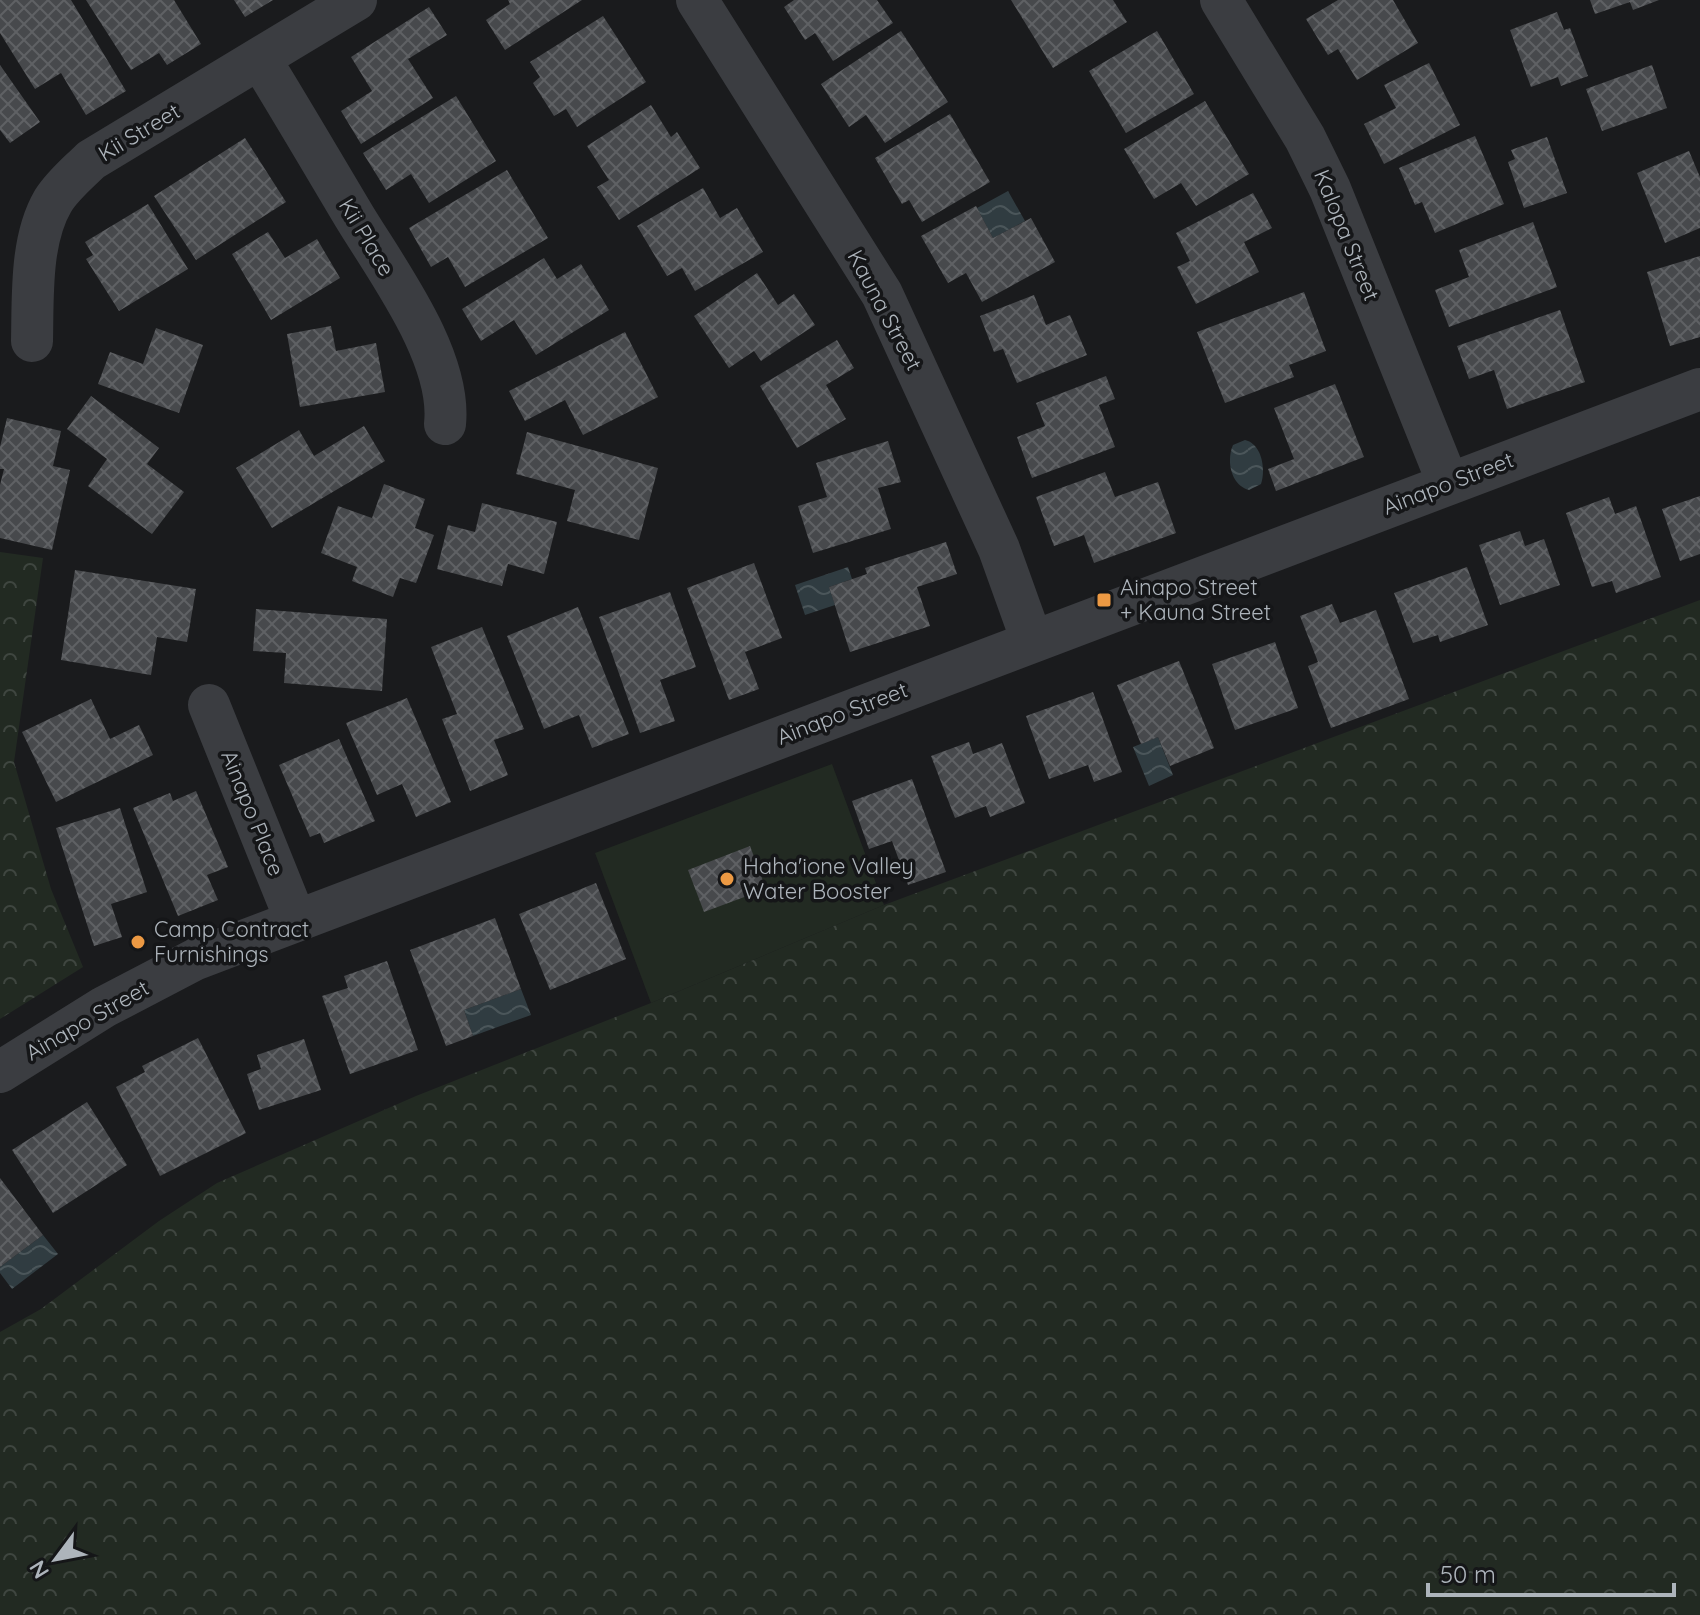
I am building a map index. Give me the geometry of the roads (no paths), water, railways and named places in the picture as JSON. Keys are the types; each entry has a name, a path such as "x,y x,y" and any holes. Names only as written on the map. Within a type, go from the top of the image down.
{"street":[{"name":"Kii Street","path":"32,341 37,256 42,230 54,200 91,160 356,0"},
{"name":"Kauna Street","path":"697,0 882,294 999,549 1032,641"},
{"name":"Kalopa Street","path":"1221,0 1305,138 1330,189 1448,483"},
{"name":"Kii Place","path":"260,59 425,335 445,395 445,424"},
{"name":"Ainapo Street","path":"0,1072 104,1007 196,959 1700,389"},
{"name":"Ainapo Place","path":"209,705 296,921"}],"water":[{"path":"1008,191 1025,221 993,238 977,208"},
{"path":"1245,440 1255,446 1263,465 1261,484 1249,490 1234,478 1230,465 1233,445"},
{"path":"848,567 852,579 829,587 835,605 805,615 795,585"},
{"path":"1158,737 1173,775 1149,786 1133,747"},
{"path":"521,989 531,1015 473,1036 464,1010"},
{"path":"43,1235 58,1254 12,1289 0,1273 0,1267"}],"place":[{"name":"Ainapo Street + Kauna Street","path":"1104,600"},
{"name":"Haha'ione Valley Water Booster","path":"727,879"},
{"name":"Camp Contract Furnishings","path":"138,942"}]}
